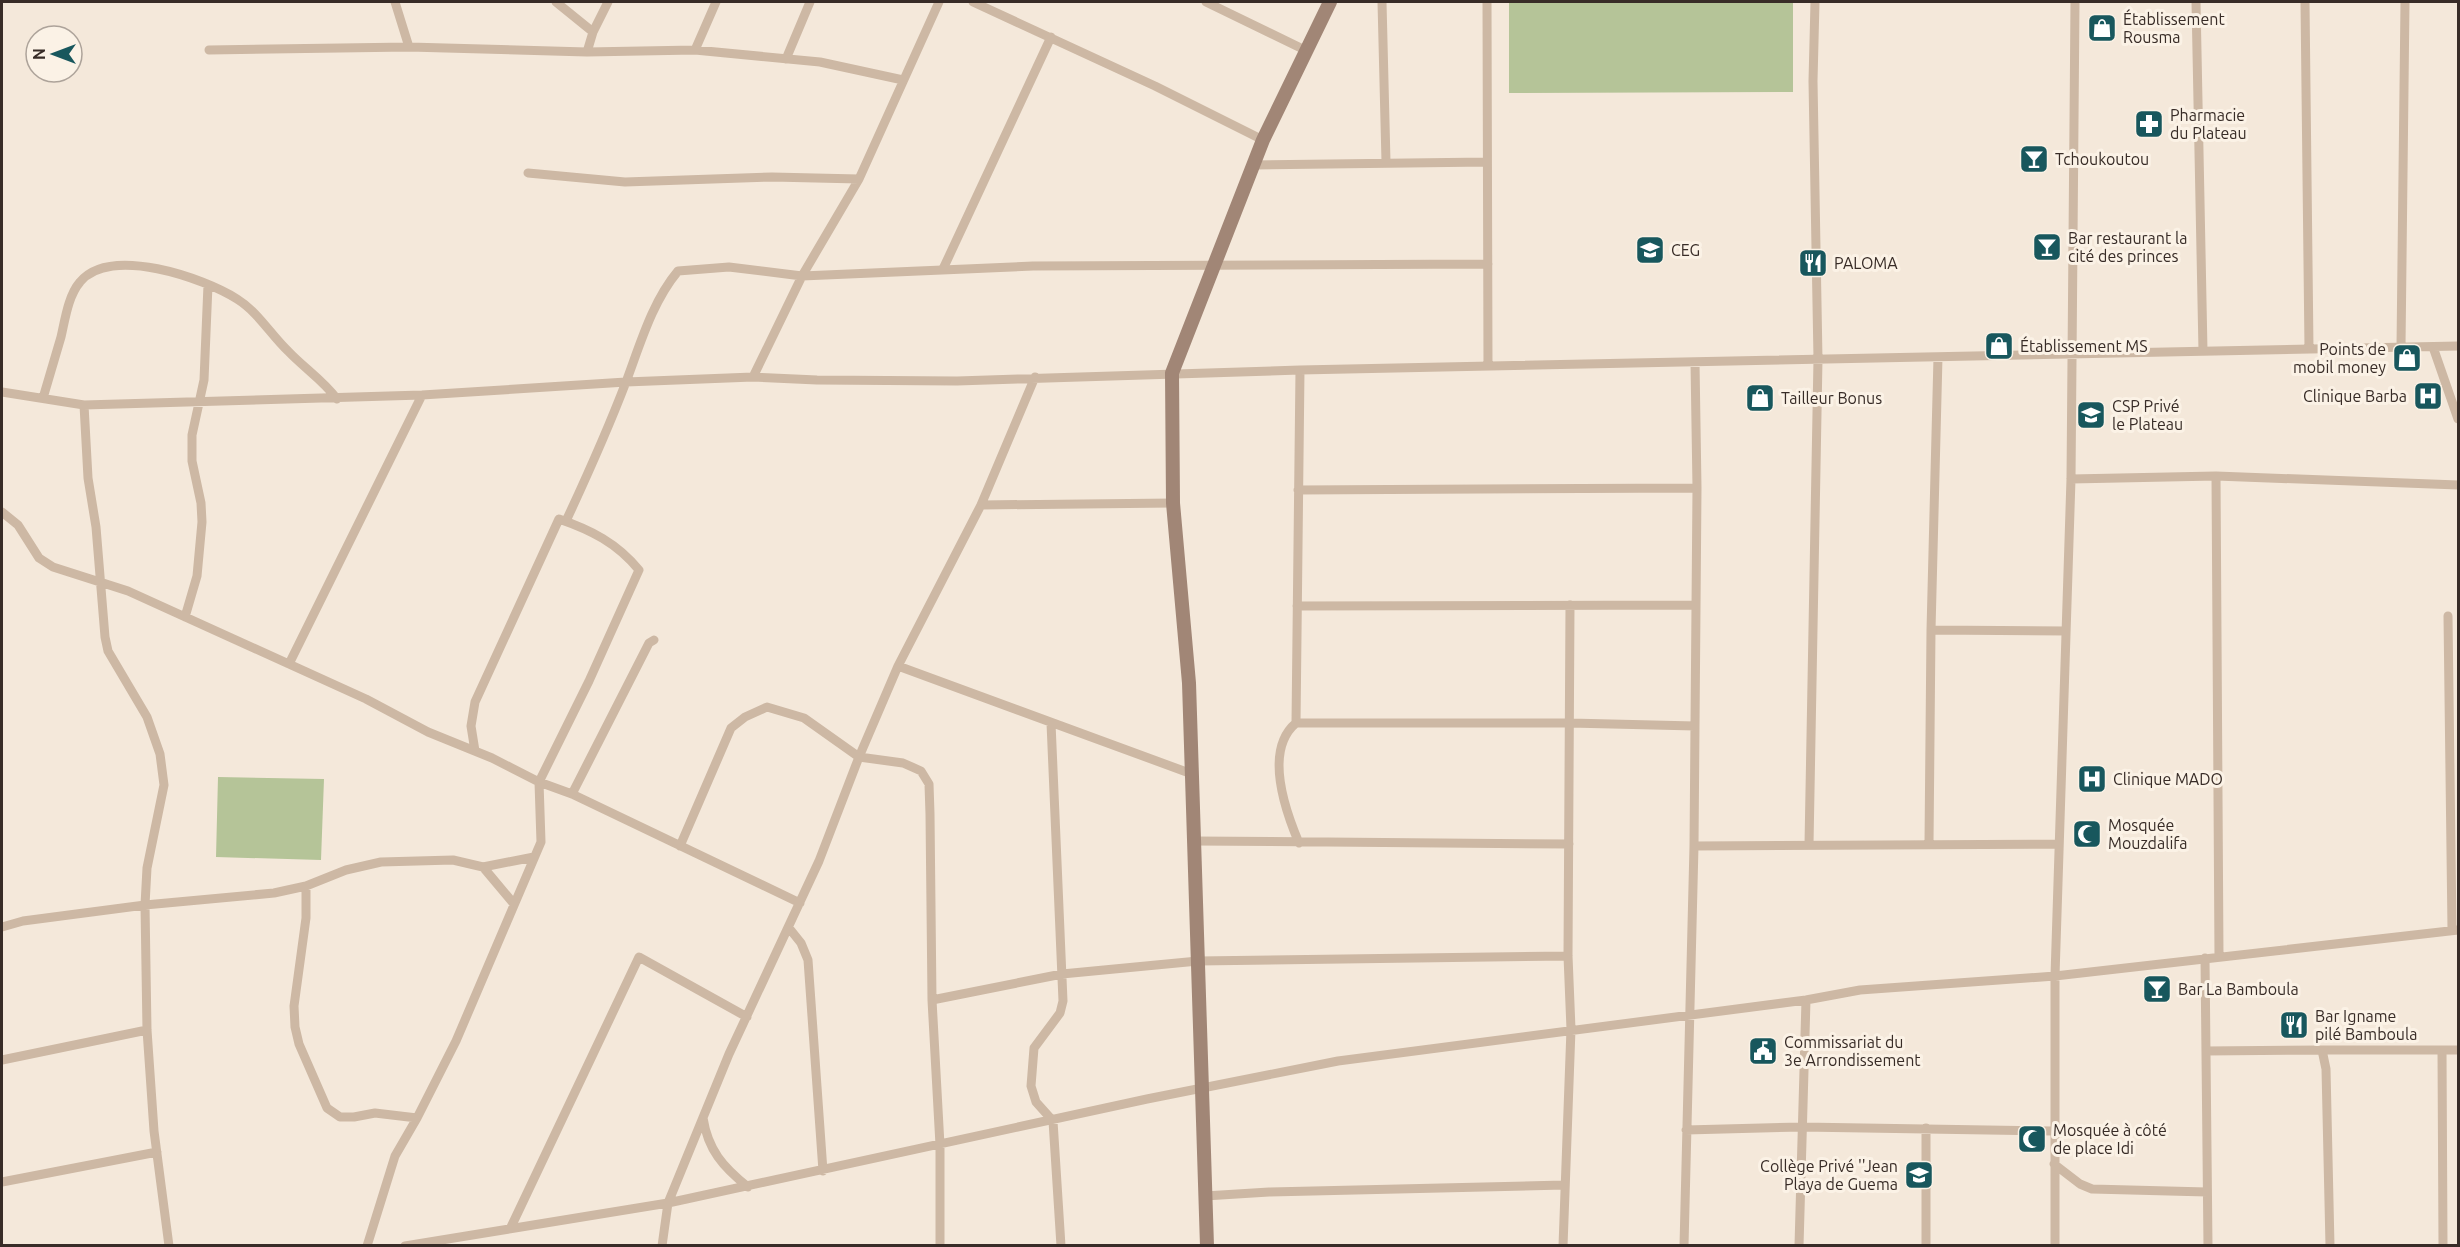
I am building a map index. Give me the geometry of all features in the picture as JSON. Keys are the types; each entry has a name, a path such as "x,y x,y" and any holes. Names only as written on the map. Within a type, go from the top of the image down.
{"street":[{"path":"395,2 409,47"},
{"path":"556,2 593,32"},
{"path":"587,52 593,32 608,2"},
{"path":"695,50 716,2"},
{"path":"786,59 810,2"},
{"path":"753,377 802,276 859,179 939,2"},
{"path":"973,2 1263,140"},
{"path":"1206,2 1307,51"},
{"path":"1207,1245 1190,683 1173,503 1172,373 1263,140 1330,2"},
{"path":"1382,2 1386,162"},
{"path":"1487,2 1488,366"},
{"path":"1809,845 1818,359 1813,81 1815,2"},
{"path":"2055,1245 2053,1131 2055,976 2071,479 2075,2"},
{"path":"2196,2 2203,351"},
{"path":"2305,2 2309,349"},
{"path":"2401,347 2405,2"},
{"path":"943,269 1051,38"},
{"path":"209,50 409,47 587,52 695,50 820,62 903,80"},
{"path":"1254,165 1487,162"},
{"path":"528,173 625,182 772,177 859,179"},
{"path":"566,521 662,293 678,271 729,267 802,276 1033,266 1488,264"},
{"path":"43,398 69,304 78,283 90,272 106,266 133,265 187,277 237,299 253,311 290,353 326,383 337,399"},
{"path":"185,617 197,576 201,542 201,503 192,461 192,435 200,403 206,359 208,285"},
{"path":"2433,346 2458,419"},
{"path":"2,392 84,405 200,403 337,399 753,377 957,381 1300,370 2458,346"},
{"path":"1929,843 1931,630 1938,357"},
{"path":"1684,1245 1694,846 1697,488 1695,362"},
{"path":"1299,843 1286,808 1280,758 1282,739 1296,723 1300,370"},
{"path":"662,1245 668,1203 703,1117 819,861 859,757 898,666 981,505 1035,377"},
{"path":"289,664 422,395"},
{"path":"84,405 88,478 102,581 103,623 108,651 147,717 160,754 164,785 147,868 147,1030 157,1152 169,1245"},
{"path":"2071,479 2216,476 2458,485"},
{"path":"2216,476 2219,956"},
{"path":"1298,490 1697,488"},
{"path":"981,505 1173,503"},
{"path":"2,512 18,525 39,558 53,567 102,581 185,617 366,699 428,732 475,751 539,782 572,794 800,903"},
{"path":"367,1245 395,1156 456,1041 541,842 539,782 589,681 639,570 626,555 596,533 559,519 475,702 471,726 475,751"},
{"path":"1563,1245 1571,1029 1568,956 1570,605"},
{"path":"1297,606 1696,605"},
{"path":"405,1245 668,1203 1338,1060 1806,1000 1860,990 2055,976 2455,930 2448,616"},
{"path":"1931,630 2066,631"},
{"path":"572,794 649,643 654,639"},
{"path":"898,666 1192,774"},
{"path":"680,846 731,728 745,717 767,707 804,718 859,757 903,763 921,771 928,784 932,1000 940,1145 940,1245"},
{"path":"1051,723 1063,1001 1060,1013 1034,1048 1031,1086 1036,1102 1053,1121 1061,1245"},
{"path":"1296,723 1570,723 1695,726"},
{"path":"1194,841 1569,844"},
{"path":"1694,846 2060,844"},
{"path":"2,927 23,921 146,905 243,896 306,886 346,870 381,862 453,860 483,867 534,857"},
{"path":"483,867 514,904"},
{"path":"306,886 306,918 294,1006 295,1028 299,1044 327,1108 340,1117 354,1118 375,1113 417,1118"},
{"path":"789,928 801,943 808,960 823,1171"},
{"path":"932,1000 1062,974 1198,961 1568,956"},
{"path":"512,1227 639,957 747,1017"},
{"path":"2205,958 2208,1245"},
{"path":"1799,1245 1806,1000"},
{"path":"2,1060 147,1030"},
{"path":"2322,1050 2326,1069 2330,1245"},
{"path":"2442,1050 2443,1245"},
{"path":"2206,1051 2458,1050"},
{"path":"703,1117 705,1132 714,1153 726,1169 748,1187"},
{"path":"1686,1130 1802,1126 2053,1131"},
{"path":"1926,1128 1926,1245"},
{"path":"2,1182 157,1152"},
{"path":"2054,1164 2080,1184 2092,1189 2207,1192"},
{"path":"1205,1196 1269,1192 1564,1185"}],"green space":[{"path":"1509,2 1793,2 1793,92 1509,93"},
{"path":"218,777 324,779 321,860 216,857"}],"place":[{"name":"Établissement Rousma","path":"2102,28"},
{"name":"Pharmacie du Plateau","path":"2149,124"},
{"name":"Tchoukoutou","path":"2034,159"},
{"name":"Bar restaurant la cité des princes","path":"2047,247"},
{"name":"CEG","path":"1650,250"},
{"name":"PALOMA","path":"1813,263"},
{"name":"Établissement MS","path":"1999,346"},
{"name":"Points de mobil money","path":"2407,358"},
{"name":"Clinique Barba","path":"2428,396"},
{"name":"Tailleur Bonus","path":"1760,398"},
{"name":"CSP Privé le Plateau","path":"2091,415"},
{"name":"Clinique MADO","path":"2092,779"},
{"name":"Mosquée Mouzdalifa","path":"2087,834"},
{"name":"Bar La Bamboula","path":"2157,989"},
{"name":"Bar Igname pilé Bamboula","path":"2294,1025"},
{"name":"Commissariat du 3e Arrondissement","path":"1763,1051"},
{"name":"Mosquée à côté de place Idi","path":"2032,1139"},
{"name":"Collège Privé ''Jean Playa de Guema","path":"1919,1175"}]}
